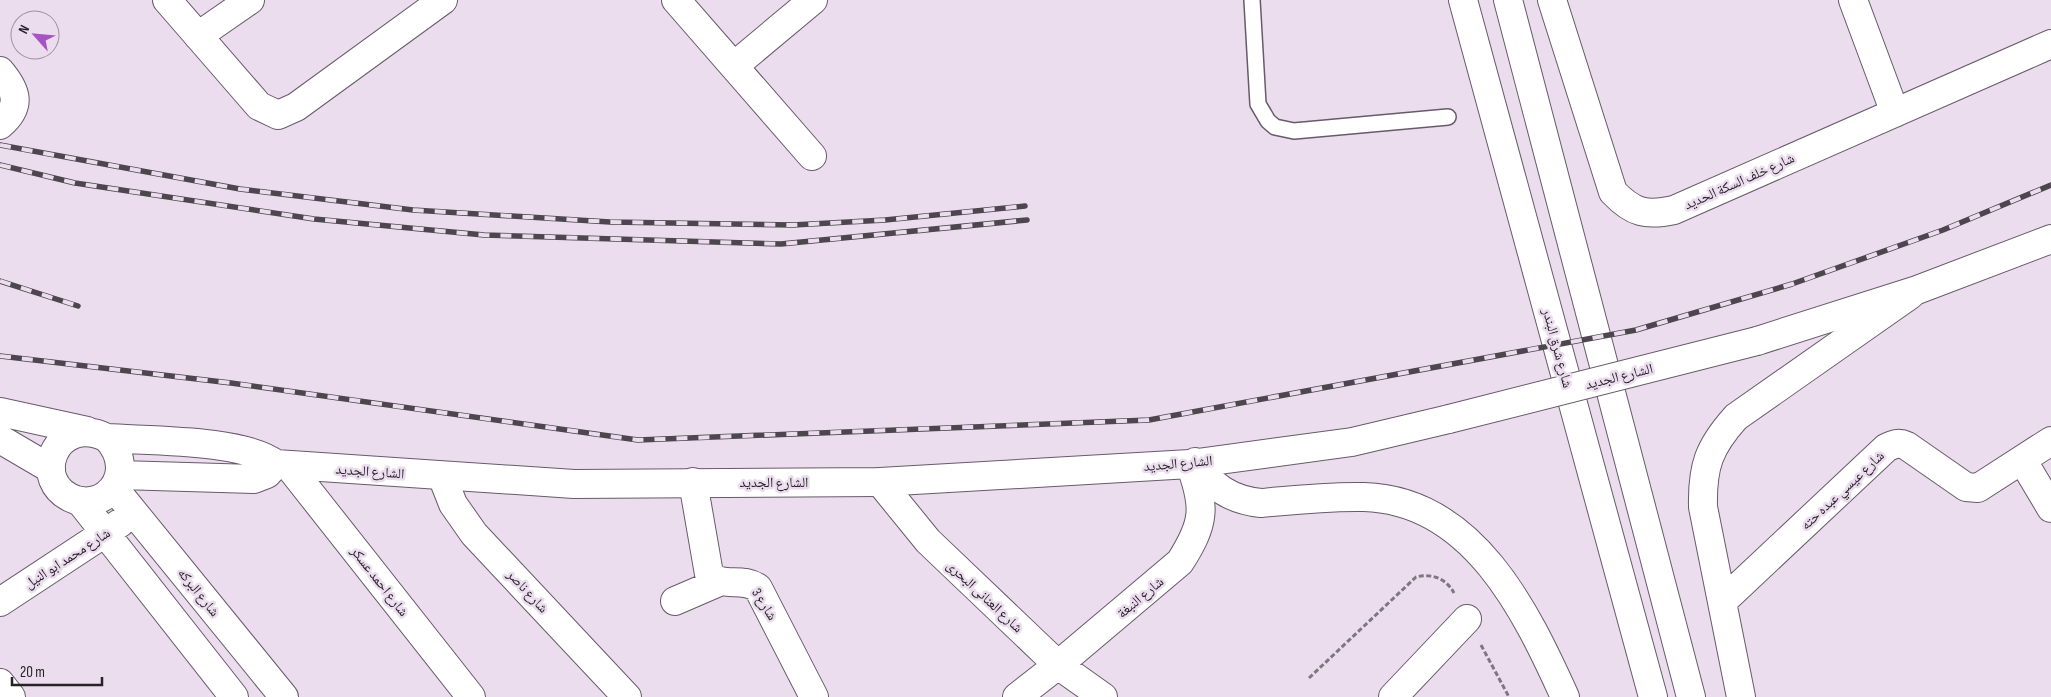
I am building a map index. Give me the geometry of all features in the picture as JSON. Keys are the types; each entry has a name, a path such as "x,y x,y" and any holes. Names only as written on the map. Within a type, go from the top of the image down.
{"street":[{"path":"167,0 259,106 278,115 296,107 443,0"},
{"path":"198,36 250,0"},
{"path":"676,0 812,156"},
{"path":"734,66 813,0"},
{"name":"شارع شرق البندر","path":"1463,0 1653,697"},
{"path":"1508,0 1691,697"},
{"name":"شارع خلف السكة الحديد","path":"1552,0 1613,192 1625,205 1641,212 1657,214 1674,210 2051,44"},
{"path":"1854,0 1895,113"},
{"path":"0,71 11,84 16,100 10,116 0,125"},
{"name":"الشارع الجديد","path":"0,412 97,434 240,449 282,464 574,484 880,482 1192,463 1352,442 1450,420 1757,341 1917,290 2051,239"},
{"path":"1741,697 1703,507 1702,482 1708,458 1720,436 1736,417 1917,290"},
{"path":"73,433 97,434 115,446 119,455 121,465 117,481 104,496 92,501 80,501 69,497 60,490 53,480 50,469 52,454 61,442 73,433"},
{"path":"0,439 50,469"},
{"name":"شارع عيسي عبده حته","path":"1722,602 1886,448 1895,443 1907,446 1960,484 1978,488 2051,440"},
{"path":"2023,460 2051,508"},
{"path":"1192,463 1216,487 1230,496 1245,501 1261,503 1364,497 1392,501 1419,510 1444,522 1467,539 1486,559 1503,582 1548,660 1565,697"},
{"name":"شارع النبغة","path":"1017,697 1058,665 1180,562 1194,541 1201,516 1200,490 1192,463"},
{"path":"117,481 254,479 267,474 282,464"},
{"name":"شارع احمد عسكر","path":"282,464 471,697"},
{"name":"شارع ناصر","path":"442,476 453,504 474,534 627,697"},
{"name":"شارع البركه","path":"117,481 134,514 284,697"},
{"path":"693,482 706,569 713,579 719,582"},
{"name":"شارع العنانى البحرى","path":"880,482 928,542 1058,665 1103,697"},
{"path":"80,501 234,697"},
{"name":"شارع محمد ابو النيل","path":"0,602 134,514"},
{"path":"675,601 719,582"},
{"name":"شارع 3","path":"719,582 746,582 758,588 814,697"},
{"path":"1393,697 1467,619"},
{"path":"0,683 11,697"}],"lane":[{"path":"1252,0 1258,104 1268,121 1275,127 1294,131 1448,117"}],"railway":[{"path":"0,145 240,189 413,210 610,222 793,225 885,220 1025,206"},
{"path":"0,165 75,183 314,219 484,235 781,244 1027,220"},
{"path":"0,356 231,383 638,440 1149,420 1636,330 1792,284 1943,230 2051,185"},
{"path":"0,281 78,306"}]}
